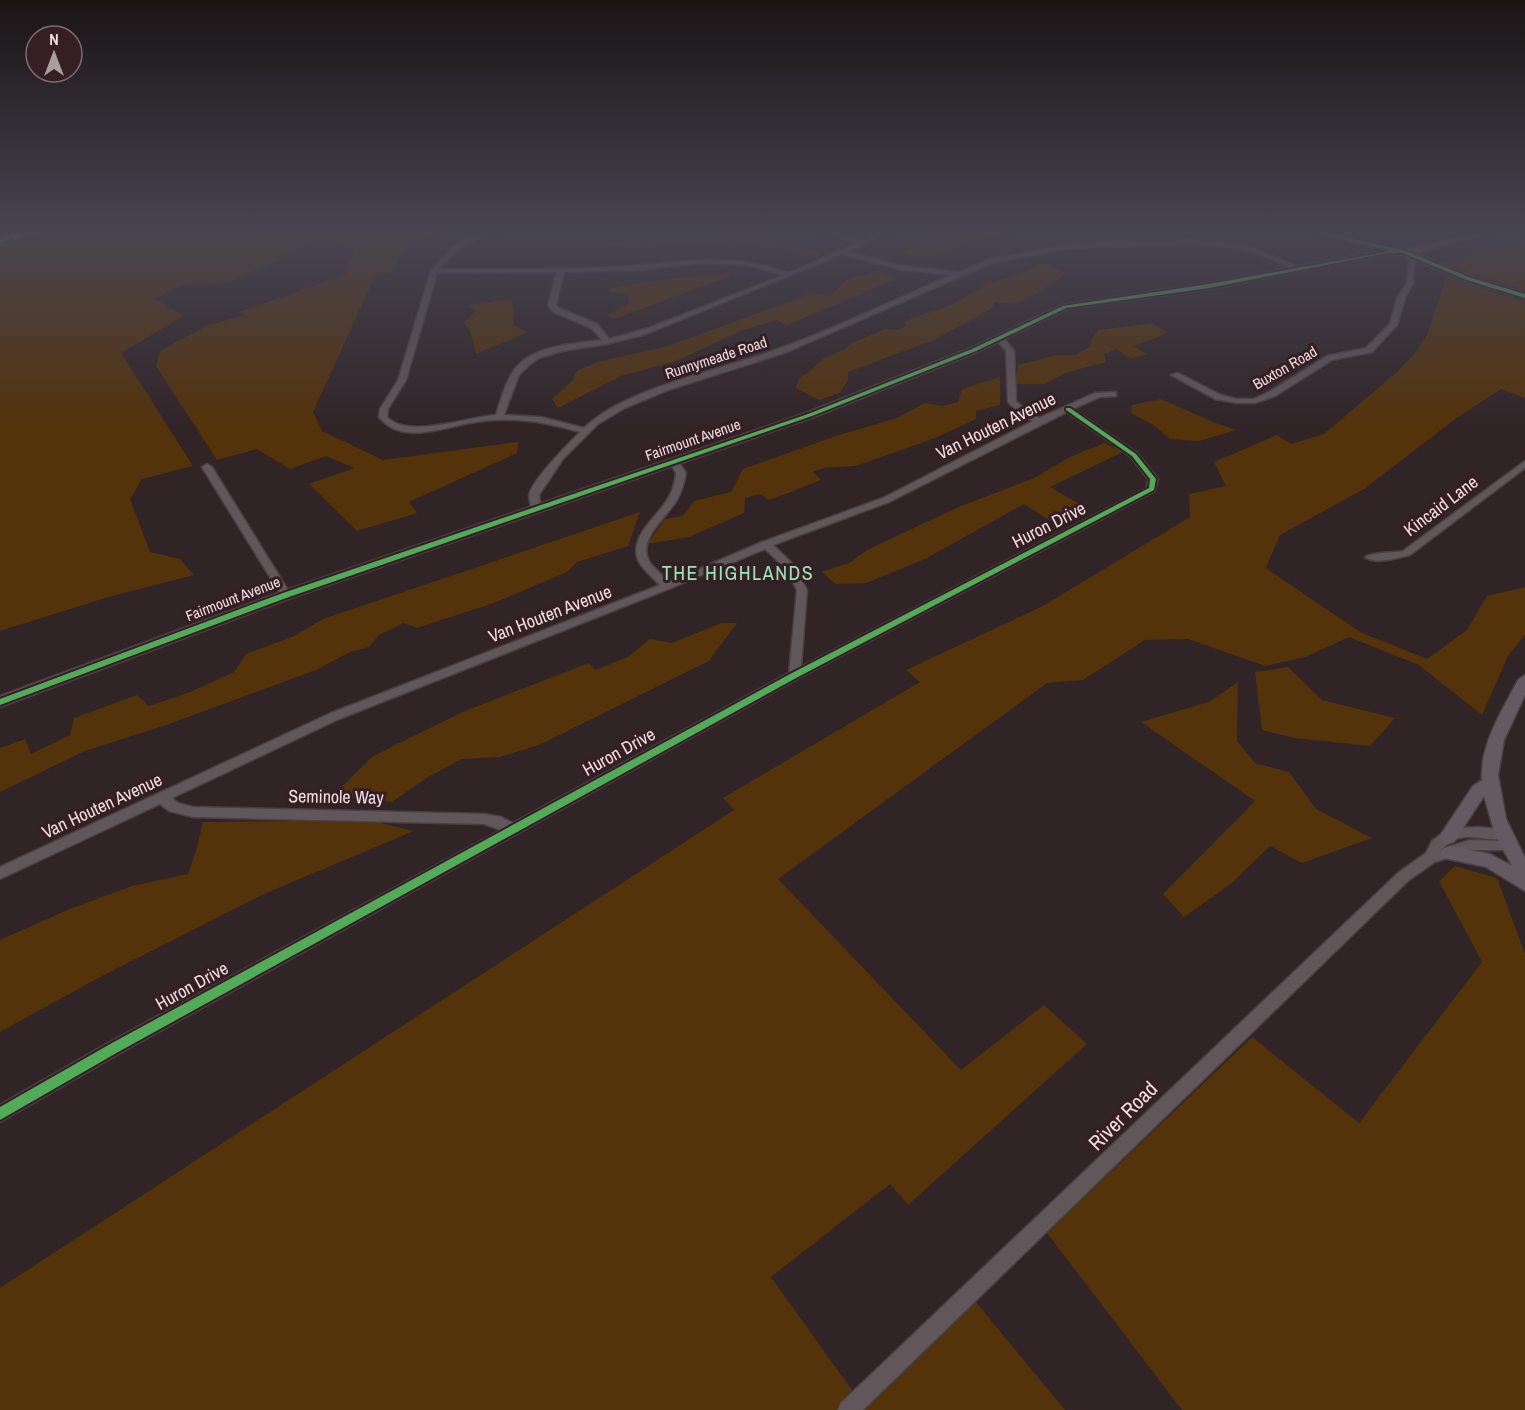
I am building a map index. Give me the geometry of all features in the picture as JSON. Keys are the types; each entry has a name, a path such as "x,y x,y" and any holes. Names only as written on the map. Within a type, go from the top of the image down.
{"main road":[{"name":"Fairmount Avenue","path":"0,702 286,595 810,415 1000,339 1065,307 1135,297"},
{"path":"1525,680 1491,759 1492,798 1506,840 1525,873"},
{"path":"1491,782 1479,790 1449,845 1506,869 1525,884"}],"street":[{"path":"426,297 402,380 384,410 383,417 389,424 411,430 499,417 547,421 586,431"},
{"path":"554,297 552,305 556,310 594,326 607,342"},
{"path":"499,417 512,380 525,364 555,351 607,342 647,331 734,297"},
{"name":"Runnymeade Road","path":"536,509 534,495 538,487 560,457 595,422 632,401 781,351 906,297"},
{"name":"Buxton Road","path":"1175,375 1218,397 1237,401 1255,401 1272,394 1330,358 1369,350 1393,325 1402,297"},
{"path":"1000,339 1010,351 1012,402 1023,412 1039,421"},
{"name":"Van Houten Avenue","path":"0,873 335,716 667,586 766,544 900,494 1039,421 1098,395 1113,394"},
{"name":"Huron Drive","path":"0,1114 116,1047 795,675 1152,489 1154,479 1134,455 1068,409"},
{"path":"667,586 644,562 640,548 644,538 678,489 681,473 675,463"},
{"name":"Kincaid Lane","path":"1370,557 1388,557 1406,553 1525,464"},
{"path":"207,467 286,595"},
{"path":"766,544 789,566 802,590 795,675"},
{"name":"Seminole Way","path":"161,797 174,807 193,812 484,819 496,821 512,829"},
{"path":"1449,845 1470,845 1506,840"},
{"name":"River Road","path":"848,1410 1404,876 1449,845"}],"shaded area":[{"path":"0,297 159,297 155,299 184,316 121,353 193,466 142,479 130,499 150,552 180,559 194,575 105,598 0,631"},
{"path":"283,297 366,297 313,412 322,431 383,460 518,442 517,453 409,502 417,513 357,531 309,484 354,468 326,456 290,469 257,449 217,460 156,366 160,351 206,326 245,315 239,312"},
{"path":"628,297 674,297 614,319 607,315 629,303"},
{"path":"803,297 854,297 787,325 777,320 743,330 676,361 621,376 558,408 552,399 572,381 577,371 597,362 668,346"},
{"path":"965,297 1030,297 1014,304 995,302 991,309 936,339 848,372 848,380 840,393 819,400 796,388 799,378 824,358 845,349 852,343 885,329 897,330 906,326 905,321 953,304"},
{"path":"1440,297 1509,297 1525,301 1525,398 1501,389 1458,417 1364,489 1280,535 1266,568 1360,632 1427,659 1467,630 1487,596 1525,587 1525,635 1508,656 1482,715 1419,665 1349,637 1305,657 1265,666 1188,639 1145,640 1083,680 1047,683 778,879 961,1070 1044,1005 1087,1044 908,1205 890,1184 771,1277 864,1407 975,1301 1065,1410 0,1410 0,1288 734,810 723,798 920,682 906,670 1043,606 1190,517 1189,494 1226,486 1214,462 1277,435 1291,444 1324,434 1397,372 1416,352 1427,335"},
{"path":"512,299 513,325 528,332 476,354 470,331 464,322 476,311 467,305"},
{"path":"1153,323 1168,333 1134,346 1147,354 1131,359 1117,349 1104,354 1106,362 1068,372 1044,384 1016,384 1018,365 1057,355 1075,355 1090,347 1091,340 1098,330"},
{"path":"1000,377 1000,405 976,411 976,419 935,438 856,466 824,468 813,472 821,480 770,500 759,494 745,498 744,513 689,537 647,544 665,519 683,516 694,501 731,492 743,469 836,436 897,418 925,403 943,406 958,402 962,389"},
{"path":"1161,399 1236,430 1199,441 1170,439 1153,425 1131,413 1132,405"},
{"path":"1104,443 1123,452 1050,487 1088,509 1059,526 1024,504 925,559 866,583 836,584 822,572 849,563 867,550 903,533 961,506 1034,478 1070,457"},
{"path":"640,512 628,546 577,562 567,572 494,603 417,628 403,623 379,635 369,647 350,652 316,670 169,724 85,751 0,792 0,748 25,739 31,754 70,735 74,718 137,695 149,706 190,692 234,672 246,654 294,636 323,619"},
{"path":"721,623 737,623 709,661 539,745 500,757 462,759 428,777 392,802 332,796 372,757 465,711 589,663 595,670 628,657 650,639 672,643"},
{"path":"1288,667 1322,700 1395,718 1370,746 1295,738 1262,730 1255,672"},
{"path":"1238,682 1237,741 1255,763 1289,772 1316,809 1372,838 1302,863 1270,846 1232,883 1184,917 1163,894 1255,801 1141,722 1209,702"},
{"path":"368,820 414,831 264,894 100,977 0,1032 0,940 72,908 132,886 188,874 203,822"},
{"path":"1455,866 1497,878 1525,954 1525,1410 1182,1410 1047,1233 1252,1037 1359,1123 1482,962 1439,881"}],"cycle path":[{"path":"0,702 286,595 810,415 974,350 1065,307 1135,297"},
{"path":"0,1114 116,1047 795,675 1152,489 1153,479 1134,455 1068,409"}],"district":[{"name":"THE HIGHLANDS","path":"738,573"}]}
